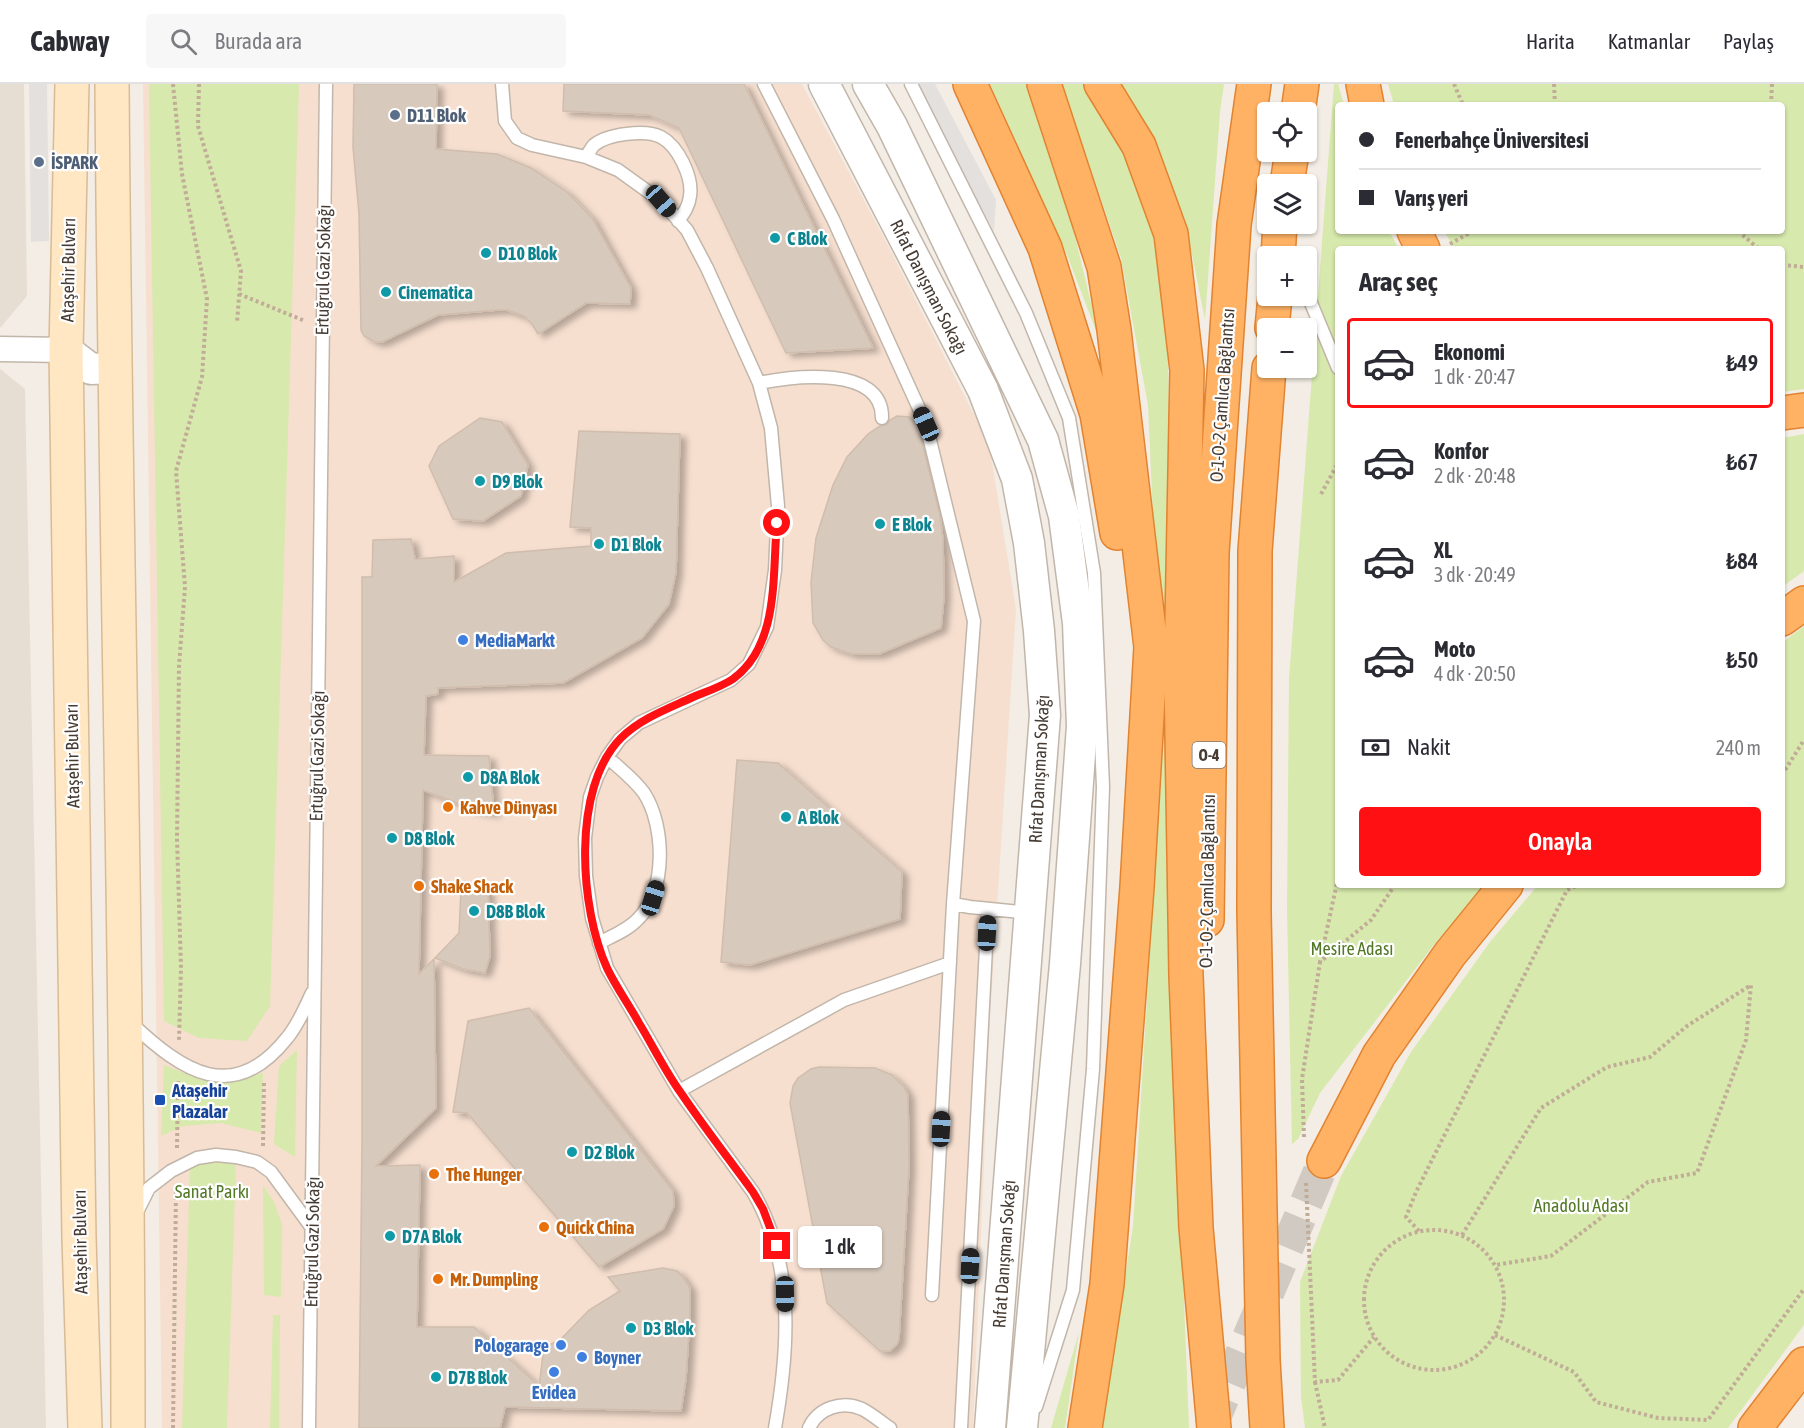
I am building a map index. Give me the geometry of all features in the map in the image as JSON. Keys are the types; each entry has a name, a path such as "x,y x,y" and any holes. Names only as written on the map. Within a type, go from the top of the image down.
{"highway":[{"path":"970,84 1045,248 1097,414 1135,646 1137,887"},
{"path":"1044,84 1104,267 1115,341 1151,647 1137,887 1107,1284 1085,1428"},
{"path":"1101,84 1139,146 1171,234 1187,370 1181,673 1186,976 1196,1228 1216,1428"},
{"name":"O-1-O-2 Çamlıca Bağlantısı","path":"1216,1428 1206,1012 1212,553 1234,225 1254,84"},
{"path":"1299,102 1302,84"},
{"path":"1363,84 1366,102"},
{"path":"1267,1428 1263,1360 1254,900 1255,551 1268,378"},
{"path":"1785,413 1804,410"},
{"path":"1785,617 1804,603"},
{"path":"1312,1163 1379,1055 1450,954 1504,888"},
{"path":"1755,1428 1804,1364"}],"main road":[{"name":"Ataşehir Bulvarı","path":"72,84 66,350 79,1238 85,1428"},
{"path":"112,84 114,368 128,1229 128,1428"}],"street":[{"name":"Rıfat Danışman Sokağı","path":"824,84 983,390 1017,479 1031,554 1045,716 990,1428"},
{"name":"Rıfat Danışman Sokağı","path":"868,84 892,126 1043,440 1064,516 1078,623 1082,726 1065,964 1022,1428"},
{"path":"0,350 66,350 91,369 114,368"}],"lane":[{"name":"Ertuğrul Gazi Sokağı","path":"309,1428 326,84"},
{"path":"502,84 505,122 517,138 532,145 586,157 618,171 640,184 661,201 687,230 707,267 759,383 771,428 778,506 775,570 767,627 749,664 731,680 639,723 620,739 607,757 590,797 585,838 588,892 598,943 607,968 679,1091 753,1192 763,1209 777,1246 784,1286 785,1329 780,1399 775,1428"},
{"path":"764,84 833,219 926,424 974,621 953,904 932,1295"},
{"path":"911,84 1026,313 1069,418 1094,573 1103,786 1093,1069 1074,1290 1029,1428"},
{"path":"586,157 595,145 622,135 652,134 669,142 690,182 688,206 678,220"},
{"path":"1312,306 1335,361"},
{"path":"759,383 784,378 856,382 873,393 882,408 882,418"},
{"path":"598,943 638,920 647,909 657,885 660,840 655,814 642,790 607,757"},
{"path":"953,904 1030,913"},
{"path":"961,1428 988,909"},
{"path":"679,1091 844,1000 950,963"},
{"path":"124,1016 179,1063 201,1074 238,1075 265,1060 288,1037 314,990"},
{"path":"128,1229 149,1188 197,1158 216,1155 257,1162 271,1172 312,1228"},
{"path":"809,1428 822,1412 839,1406 864,1410 887,1427"}],"path":[{"path":"173,84 182,174 207,299 202,377 176,471 185,587 179,666 177,839 181,968 173,1428"},
{"path":"199,84 198,126 242,271 237,323"},
{"path":"1454,84 1462,102"},
{"path":"1554,84 1555,102"},
{"path":"1771,102 1772,84"},
{"path":"1446,246 1468,234"},
{"path":"1742,234 1756,246"},
{"path":"1785,265 1804,267"},
{"path":"239,294 322,328"},
{"path":"1321,494 1335,468"},
{"path":"1785,770 1804,740"},
{"path":"1325,1428 1315,1383 1312,1163 1302,1079 1320,962 1336,888"},
{"path":"1320,962 1371,920 1393,888"},
{"path":"1419,1231 1406,1217 1416,1192 1567,890 1571,888"},
{"path":"1462,1235 1541,1108 1607,1067 1650,1057 1687,1026 1750,985 1746,1040 1697,1173 1648,1182 1551,1256 1495,1265"},
{"path":"262,1166 265,1060"},
{"path":"1441,1229 1462,1235 1481,1248 1495,1265 1503,1288 1503,1312 1495,1335 1479,1353 1459,1365 1435,1370 1411,1366 1390,1355 1374,1337 1365,1316 1364,1294 1369,1272 1381,1253 1398,1239 1419,1231 1441,1229"},
{"path":"1495,1335 1574,1372 1596,1402 1658,1418 1708,1420 1804,1289"},
{"path":"1315,1383 1338,1380 1374,1337"}],"shaded area":[{"path":"0,84 24,84 27,296 0,328"},
{"name":"İSPARK","path":"29,84 47,84 49,241 31,242"},
{"path":"143,84 802,84 882,234 989,444 1016,609 990,1018 973,1428 162,1428"},
{"path":"916,84 935,84 996,200 994,231"},
{"path":"0,369 25,389 46,1428 0,1428"}],"green space":[{"path":"149,84 299,84 270,1006 247,1041 199,1038 164,1021"},
{"path":"990,84 1027,84 1032,95 1064,190 1100,341 1067,255"},
{"path":"1062,84 1086,84 1097,98 1144,196 1159,260 1168,355 1171,545 1171,975 1189,1428 1102,1428 1133,1226 1163,741 1148,405 1121,258"},
{"path":"1120,84 1224,84 1205,320 1185,219 1151,139"},
{"name":"Mesire Adası","path":"1334,84 1338,84 1343,102 1335,102 1335,234 1391,234 1397,246 1335,246 1335,888 1482,888 1433,946 1320,1093 1298,1139 1292,1144 1287,911 1289,679 1312,378 1317,378 1316,318"},
{"path":"1388,84 1804,84 1804,389 1785,392 1785,246 1453,246 1446,234 1785,234 1785,102 1393,102"},
{"path":"1804,434 1804,571 1785,585 1785,437"},
{"name":"Anadolu Adası","path":"1804,626 1804,1325 1728,1428 1305,1428 1301,1397 1300,1282 1341,1176 1411,1052 1490,942 1535,888 1785,888 1785,641"},
{"path":"297,1050 295,1157 274,1144 279,1066"},
{"path":"164,1065 197,1078 229,1080 263,1073 261,1133 221,1123 183,1126 161,1136"},
{"name":"Sanat Parkı","path":"213,1160 236,1163 227,1428 182,1428 190,1165"},
{"path":"263,1185 274,1202 282,1224 281,1297 264,1295"},
{"path":"273,1315 280,1315 279,1428 270,1428"},
{"path":"1079,1332 1065,1428 1051,1428"}],"building":[{"name":"D10 Blok","path":"354,84 437,84 436,149 497,154 531,168 567,192 592,218 631,288 630,304 586,303 538,334 524,316 507,310 498,310 438,315 382,342 375,342 364,336 361,330 359,214 353,147"},
{"name":"C Blok","path":"564,84 744,84 873,348 786,353 679,128 650,115 563,111"},
{"name":"E Blok","path":"897,416 909,417 918,426 940,515 944,596 941,628 879,654 852,654 831,647 823,640 813,623 811,582 816,538 833,485 847,457 868,434"},
{"name":"D9 Blok","path":"480,418 502,422 528,465 521,496 483,521 453,519 429,466 439,446"},
{"path":"579,431 680,434 676,572 669,604 642,638 563,683 438,688 438,694 426,696 424,755 489,756 494,813 475,810 423,790 419,974 434,959 436,1108 376,1166 420,1165 417,1327 474,1327 539,1386 544,1347 560,1340 589,1310 620,1291 608,1277 663,1268 677,1271 690,1288 686,1378 681,1411 505,1407 500,1428 359,1428 362,1142 362,577 372,577 373,540 411,539 415,559 454,556 454,582 506,553 591,546 591,528 570,527"},
{"name":"A Blok","path":"737,760 778,763 902,872 900,919 750,965 721,962"},
{"name":"D8B Blok","path":"488,888 490,956 485,973 463,969 435,958 459,933 461,890"},
{"name":"D2 Blok","path":"529,1008 673,1191 674,1206 663,1229 599,1267 467,1113 453,1112 468,1021"},
{"path":"819,1067 875,1068 892,1075 904,1087 908,1095 909,1167 899,1339 890,1351 880,1351 827,1303 790,1103 793,1086 798,1078 811,1069"}],"tunnel":[{"path":"1210,1428 1324,1161"}],"place":[{"name":"D11 Blok","path":"395,115"},
{"name":"İSPARK","path":"39,162"},
{"name":"C Blok","path":"775,238"},
{"name":"D10 Blok","path":"486,253"},
{"name":"Cinematica","path":"386,292"},
{"name":"D9 Blok","path":"480,481"},
{"name":"E Blok","path":"880,524"},
{"name":"D1 Blok","path":"599,544"},
{"name":"MediaMarkt","path":"463,640"},
{"name":"D8A Blok","path":"468,777"},
{"name":"Kahve Dünyası","path":"448,807"},
{"name":"A Blok","path":"786,817"},
{"name":"D8 Blok","path":"392,838"},
{"name":"Shake Shack","path":"419,886"},
{"name":"D8B Blok","path":"474,911"},
{"name":"Ataşehir Plazalar","path":"160,1100"},
{"name":"D2 Blok","path":"572,1152"},
{"name":"The Hunger","path":"434,1174"},
{"name":"Quick China","path":"544,1227"},
{"name":"D7A Blok","path":"390,1236"},
{"name":"Mr. Dumpling","path":"438,1279"},
{"name":"D3 Blok","path":"631,1328"},
{"name":"Pologarage","path":"561,1345"},
{"name":"Boyner","path":"582,1357"},
{"name":"Evidea","path":"554,1372"},
{"name":"D7B Blok","path":"436,1377"}],"route":[{"path":"777,523 775,570 767,627 749,664 731,680 639,723 620,739 607,757 597,777 590,797 585,838 586,876 592,918 607,968 679,1091 753,1192 763,1209 777,1246"}]}
